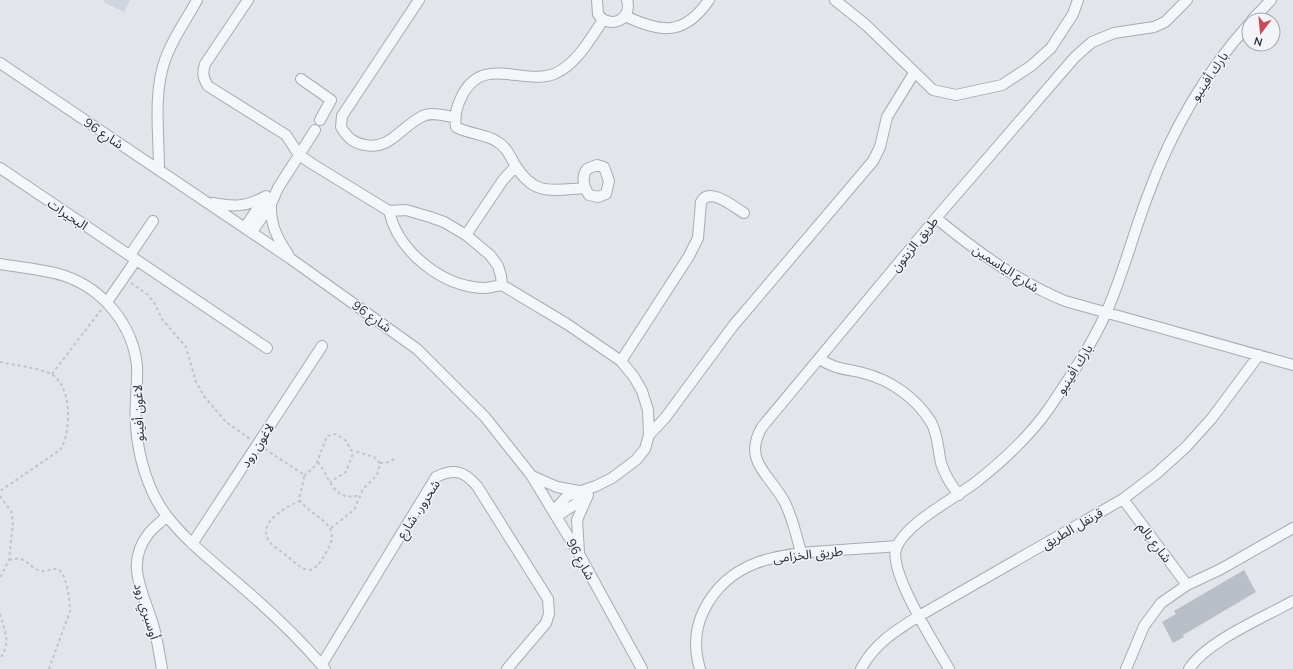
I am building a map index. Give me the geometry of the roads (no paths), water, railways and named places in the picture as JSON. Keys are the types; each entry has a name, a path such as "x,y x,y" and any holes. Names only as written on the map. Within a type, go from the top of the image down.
{"street":[{"path":"159,170 158,103 162,72 166,58 197,0"},
{"path":"248,0 205,64 203,72 204,80 208,86 286,135 299,154 389,211 406,210 430,217 444,222 466,235 490,255 498,266 502,276 502,285"},
{"path":"418,0 342,116 341,127 352,141 372,146 389,141 421,116 433,114 454,117"},
{"path":"597,0 596,9 604,20 615,22 625,16 628,7 627,0"},
{"path":"625,16 662,29 675,29 695,18 709,0"},
{"path":"835,0 866,25 933,90 956,95 1002,85 1031,66 1051,48 1074,14 1078,0"},
{"name":"طريق الزيتون","path":"801,553 786,506 776,487 760,467 756,459 754,449 756,438 762,427 936,218 1075,57 1092,42 1114,33 1154,27 1164,22 1187,0"},
{"path":"1260,12 1271,0"},
{"path":"585,188 550,190 540,189 532,185 516,166 504,147 495,140 465,132 456,127 454,117 463,94 476,80 493,72 536,76 554,74 569,64 604,20"},
{"name":"بارك أفينيو","path":"897,546 916,524 959,495 1004,458 1035,429 1083,356 1106,313 1147,197 1173,135 1216,64 1241,34"},
{"name":"شارع 96","path":"0,63 208,202 417,349 485,417 531,475 579,554 642,669"},
{"path":"649,435 664,418 733,326 873,161 880,147 887,117 914,73"},
{"path":"301,79 331,100 320,120"},
{"path":"248,230 278,188 315,130"},
{"path":"466,235 503,180 516,166"},
{"name":"البحيرات","path":"0,168 267,348"},
{"path":"621,361 695,244 698,238 703,198 708,196 717,197 744,213"},
{"path":"208,202 231,207 244,206 269,200"},
{"path":"269,200 272,224 276,236 291,259"},
{"path":"389,211 396,231 407,248 422,263 439,274 462,284 484,288 502,285 567,324 621,361 634,377 642,391 648,410 649,435 645,449 627,468 585,493 567,496 555,514"},
{"name":"شارع الياسمين","path":"936,218 992,262 1036,288 1065,301 1293,365"},
{"path":"107,302 124,278 153,221"},
{"name":"لاغون أفينو","path":"0,264 65,276 86,285 107,302 124,326 132,346 137,367 135,413 138,441 149,482 167,516 192,544 282,623 323,667"},
{"name":"لاغون رود","path":"192,544 322,346"},
{"name":"قرنفل الطريق","path":"861,669 879,643 919,616 1123,499 1156,474 1186,447 1212,418 1259,356"},
{"path":"820,359 838,369 864,373 883,380 914,400 932,424 944,472 959,495"},
{"name":"شحرور، شارع","path":"323,667 436,477 446,472 460,472 469,477 477,486 548,599 549,614 546,623 506,669"},
{"path":"531,475 556,487 585,493"},
{"path":"579,554 577,520 585,493"},
{"name":"شارع بالم","path":"1123,499 1187,585"},
{"name":"أوسبري رود","path":"162,669 152,620 138,584 136,561 148,533 167,516"},
{"path":"1126,669 1144,626 1161,603 1187,585 1221,569 1293,528"},
{"path":"897,546 895,559 898,571 919,616 949,669"},
{"name":"طريق الخزامى","path":"700,669 696,642 699,622 706,606 719,589 738,572 758,561 778,555 897,546"},
{"path":"1189,669 1195,660 1212,645 1293,601"}]}
